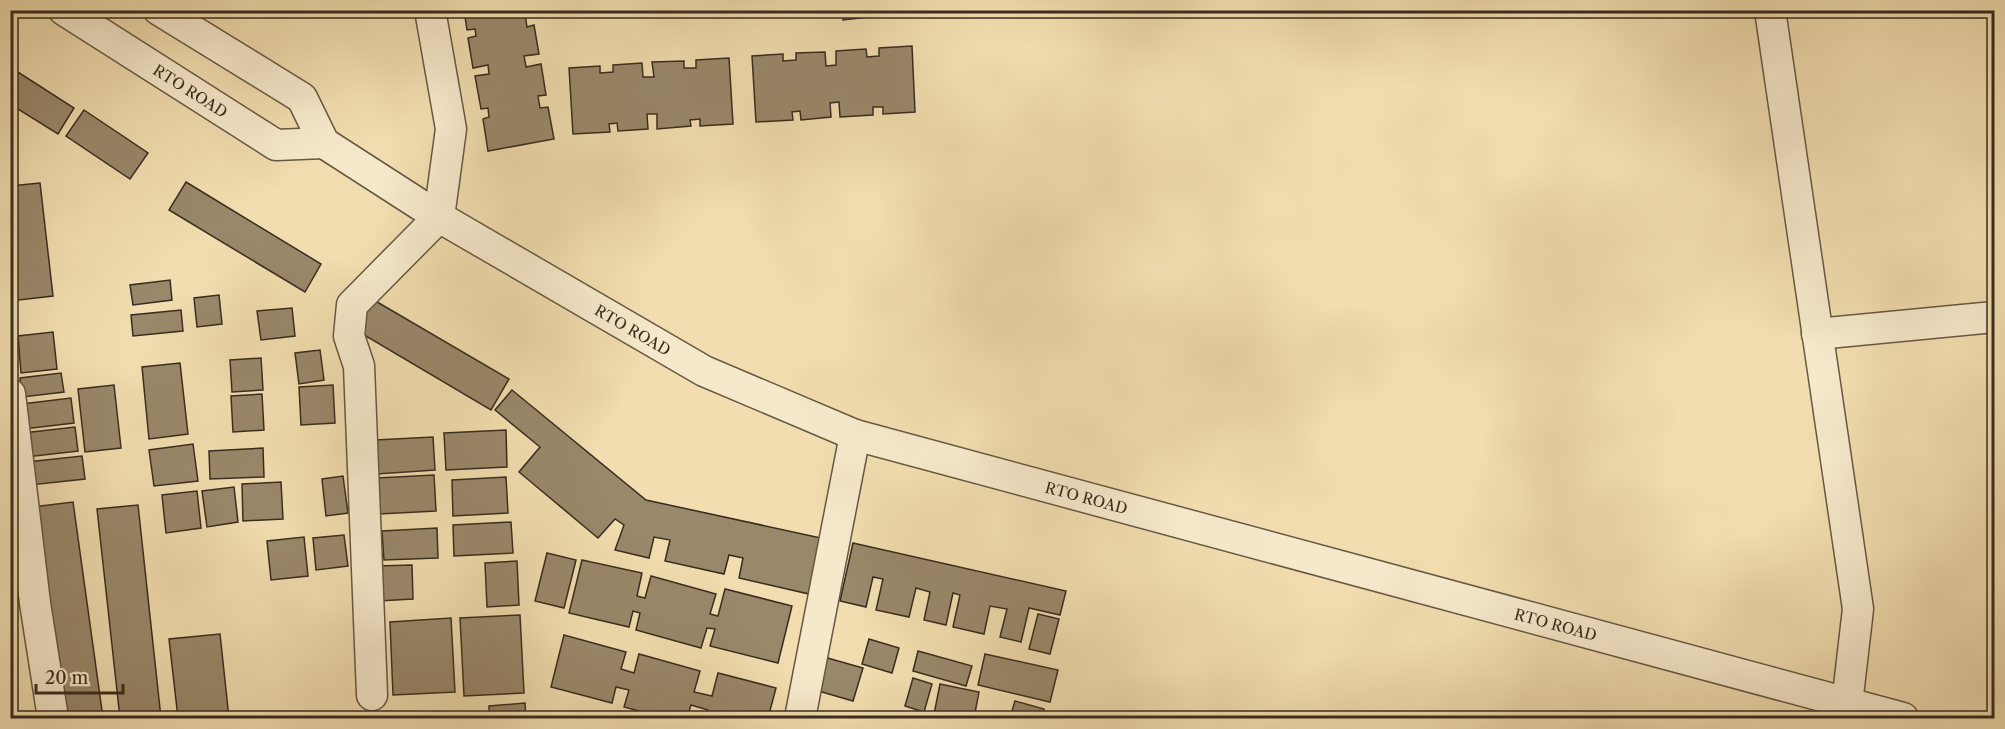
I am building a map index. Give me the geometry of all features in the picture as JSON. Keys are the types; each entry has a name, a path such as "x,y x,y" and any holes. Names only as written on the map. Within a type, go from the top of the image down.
{"street":[{"name":"RTO ROAD","path":"64,10 276,145 324,143 439,217 704,371 855,435 1903,718"},
{"path":"159,10 302,98 324,143"},
{"path":"372,695 359,366 349,336 352,305 439,217 451,129 430,10"},
{"path":"1770,10 1858,609 1847,704"},
{"path":"1817,334 1995,317"},
{"path":"10,394 35,603 53,718"},
{"path":"800,718 855,435"}],"building":[{"path":"464,10 531,10 531,13 525,14 527,27 534,25 539,54 524,56 526,67 541,64 546,95 538,96 540,108 548,107 554,139 488,151 483,119 489,117 488,108 481,109 475,76 489,74 488,65 473,68 468,38 476,36 475,29 467,30"},
{"path":"842,10 905,10 905,13 843,20"},
{"path":"912,46 915,112 883,114 883,107 873,107 873,115 840,117 839,102 830,103 831,117 801,120 800,111 792,112 793,120 756,122 752,56 783,54 783,61 796,60 796,53 825,52 826,66 836,65 836,51 866,49 867,57 879,56 879,48"},
{"path":"729,58 733,124 700,126 700,119 690,120 691,126 657,129 657,114 647,114 648,129 618,131 617,123 609,124 610,132 573,134 569,68 600,66 600,73 613,72 613,65 642,63 643,77 654,77 652,62 684,61 684,68 696,68 696,60"},
{"path":"10,67 74,108 58,134 10,104"},
{"path":"84,110 148,153 130,179 66,136"},
{"path":"186,182 321,264 305,292 169,210"},
{"path":"40,183 53,296 10,301 10,186"},
{"path":"170,280 172,300 133,305 130,285"},
{"path":"219,295 222,324 197,327 194,298"},
{"path":"372,299 509,379 491,410 354,329"},
{"path":"292,308 295,336 261,340 257,311"},
{"path":"181,310 183,331 133,336 131,315"},
{"path":"53,332 57,369 21,373 18,336"},
{"path":"320,350 324,380 299,384 295,353"},
{"path":"261,358 263,390 232,392 230,360"},
{"path":"180,363 188,434 149,439 142,367"},
{"path":"61,373 64,392 22,397 20,378"},
{"path":"114,385 121,448 85,452 78,389"},
{"path":"333,385 335,423 301,425 299,387"},
{"path":"512,390 646,500 821,538 809,594 739,578 743,558 729,555 724,574 665,561 670,540 654,537 649,558 615,550 624,525 615,519 598,538 519,472 540,447 495,410"},
{"path":"262,394 264,430 233,432 231,396"},
{"path":"71,398 74,423 24,429 22,404"},
{"path":"75,427 78,451 26,457 23,433"},
{"path":"506,430 507,467 446,470 444,433"},
{"path":"433,437 435,470 377,474 375,440"},
{"path":"193,444 198,481 154,486 149,450"},
{"path":"263,448 264,477 210,479 209,451"},
{"path":"82,456 85,479 30,485 27,462"},
{"path":"434,475 436,511 379,514 377,478"},
{"path":"343,476 348,513 326,516 322,479"},
{"path":"506,477 508,513 453,516 452,480"},
{"path":"281,482 283,519 243,521 242,484"},
{"path":"234,487 238,522 207,527 202,491"},
{"path":"197,491 201,528 166,533 162,495"},
{"path":"73,502 103,718 63,718 33,507"},
{"path":"138,505 161,718 120,718 97,509"},
{"path":"511,522 513,553 454,556 453,525"},
{"path":"437,528 438,558 384,560 382,531"},
{"path":"344,535 348,566 316,570 313,538"},
{"path":"304,537 308,576 271,580 267,541"},
{"path":"853,543 1066,591 1060,615 1029,608 1021,642 1000,637 1007,609 990,606 984,634 953,627 960,595 953,593 946,625 924,620 930,592 916,588 909,617 876,610 883,579 873,577 866,607 840,601"},
{"path":"547,553 576,560 564,608 535,601"},
{"path":"582,560 642,573 637,596 645,598 651,576 716,594 710,614 718,616 725,589 792,606 778,663 710,646 715,629 707,628 701,648 636,630 640,613 633,611 629,627 569,613"},
{"path":"517,561 519,605 487,607 485,563"},
{"path":"412,565 413,599 378,601 377,566"},
{"path":"1038,614 1059,619 1050,654 1029,649"},
{"path":"520,615 524,693 464,696 460,618"},
{"path":"451,618 455,692 393,695 390,622"},
{"path":"10,625 16,663 10,664"},
{"path":"220,634 229,718 178,718 169,639"},
{"path":"564,635 626,652 621,669 634,673 639,654 700,671 694,692 712,696 718,673 776,688 768,718 706,718 708,710 691,705 687,718 665,718 624,707 629,690 616,687 612,703 551,687"},
{"path":"869,639 899,648 892,673 862,664"},
{"path":"918,651 972,666 966,686 913,671"},
{"path":"985,654 1058,670 1050,702 978,685"},
{"path":"824,657 863,668 853,701 815,690"},
{"path":"913,678 932,684 924,712 905,706"},
{"path":"940,684 979,692 974,718 934,714"},
{"path":"1015,701 1044,709 1042,718 1010,718"},
{"path":"525,703 526,718 489,718 489,706"}]}
